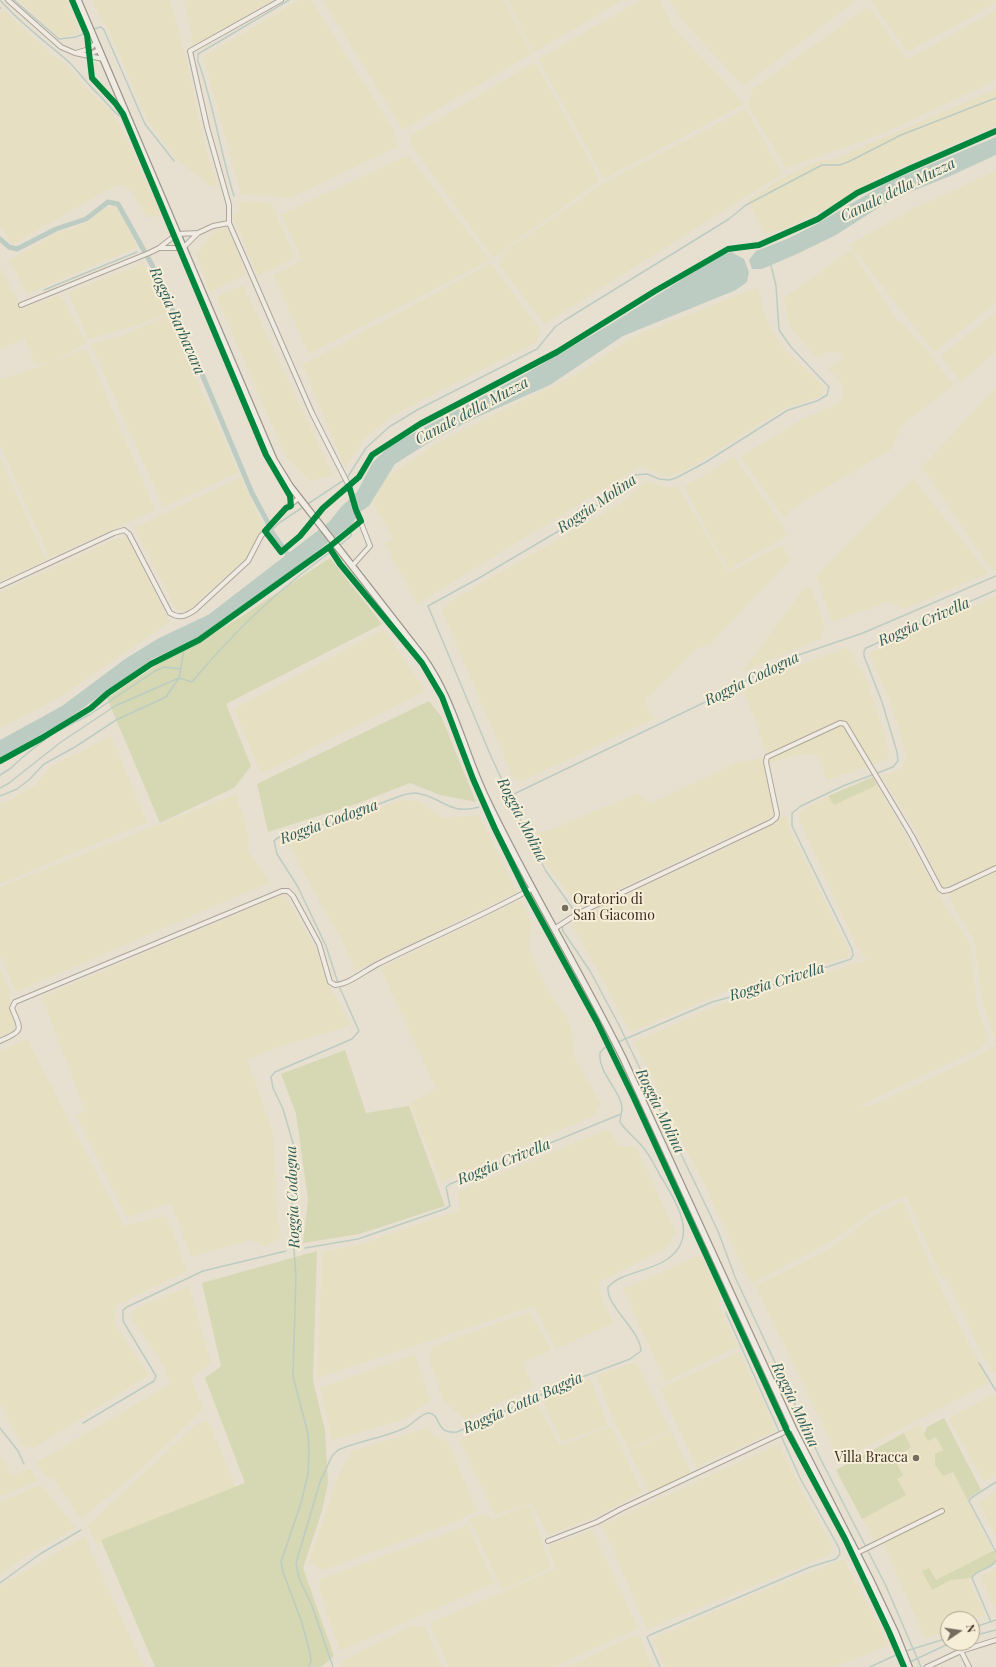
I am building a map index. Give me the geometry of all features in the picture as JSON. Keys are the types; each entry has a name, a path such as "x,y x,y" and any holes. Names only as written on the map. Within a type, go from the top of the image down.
{"main road":[{"path":"78,0 270,452 283,476 303,504 436,675 449,702 486,799 531,889 605,1021 792,1428 857,1553 896,1634 909,1667"}],"street":[{"path":"8,0 56,44 75,53 103,59"},
{"path":"281,0 190,51 207,127 229,205 229,223 312,412 349,486 358,516 370,546 352,566"},
{"path":"75,53 89,49 96,43"},
{"path":"85,56 99,50"},
{"path":"159,248 183,248 198,233 213,226 229,223"},
{"path":"21,305 159,248 177,234 198,233"},
{"path":"0,586 114,533 124,530 129,534 170,613 176,617 185,616 195,610 248,561 261,536 286,508 299,498"},
{"path":"554,930 578,914 771,822 776,818 777,814 766,762 767,757 840,723 846,724 856,744 868,760 912,836 940,889 943,891 949,890 996,868"},
{"path":"0,1041 14,1034 18,1029 19,1022 12,1008 15,1002 282,891 288,891 293,896 319,944 330,982 339,985 531,889"},
{"path":"548,1541 597,1522 621,1509 792,1428"},
{"path":"857,1553 942,1511"},
{"path":"980,1645 996,1640"},
{"path":"927,1667 959,1651"},
{"path":"961,1651 969,1667"}],"shaded area":[{"path":"18,0 67,0 79,30 75,35 58,37"},
{"path":"92,0 170,0 186,58 205,146 217,183 214,189 176,159 148,122 108,29 101,20"},
{"path":"184,0 272,0 194,46"},
{"path":"299,0 311,0 393,129 397,147 290,198 241,194 203,57"},
{"path":"323,0 504,0 531,54 403,130"},
{"path":"507,0 623,0 533,53"},
{"path":"641,0 660,0 673,28 744,104 604,179 538,59"},
{"path":"670,0 857,0 743,86 678,16"},
{"path":"996,0 996,3 907,52 871,1"},
{"path":"869,6 907,60 996,10 996,80 884,133 786,168 748,106 753,89"},
{"path":"4,10 52,55 66,64 88,90 110,110 125,135 161,215 148,218 133,194 125,186 116,185 12,245 0,226 0,14"},
{"path":"535,62 600,180 493,258 411,145 410,136"},
{"path":"996,89 996,126 883,175 834,205 789,227 764,235 748,200 788,175 820,160 830,161"},
{"path":"746,109 782,174 544,324 499,265 504,252 604,183"},
{"path":"408,155 490,260 309,354 273,275 302,260 281,215"},
{"path":"996,171 996,303 934,352 850,245 910,210"},
{"path":"259,201 272,204 295,258 258,276 232,215 239,212 239,202"},
{"path":"115,205 138,247 27,294 9,260 57,233 87,223 104,209"},
{"path":"216,228 228,231 247,274 210,292 196,256"},
{"path":"851,250 898,322 900,321 933,357 934,361 954,385 904,423 899,429 894,445 890,450 815,494 789,511 784,518 740,457 801,420 837,404 841,399 843,393 841,382 828,368 844,358 839,353 832,351 816,357 789,326 784,298"},
{"path":"144,263 168,313 135,326 88,339 68,292"},
{"path":"491,263 540,330 537,342 393,415 365,438 345,467 302,365"},
{"path":"0,267 22,309 59,295 65,303 86,343 54,362 86,348 155,510 49,558 0,445 0,380 47,364 35,364 25,338 0,350"},
{"path":"243,285 333,475 310,481 286,457 216,297"},
{"path":"758,287 764,313 771,329 782,346 824,387 825,390 822,396 784,409 695,465 677,474 667,477 641,466 417,604 385,544 393,539 373,503 386,478 440,441 575,375 635,336"},
{"path":"996,312 996,351 961,383 941,356"},
{"path":"167,315 239,472 163,507 91,344 127,334"},
{"path":"996,387 996,569 992,571 922,467"},
{"path":"734,457 783,526 786,536 728,570 684,487"},
{"path":"0,458 46,560 0,581"},
{"path":"241,477 263,526 246,558 186,612 176,609 134,528"},
{"path":"913,478 988,573 905,609 886,602 832,622 816,576"},
{"path":"646,481 667,488 678,486 728,573 782,545 790,560 710,644 696,649 645,701 654,719 522,781 513,778 442,611 449,602 621,503"},
{"path":"127,537 170,622 60,697 0,728 0,592 118,538"},
{"path":"806,586 812,590 825,626 822,638 742,672"},
{"path":"996,596 996,866 943,888 916,831 882,776 902,767 906,757 893,709 869,653"},
{"path":"384,629 425,691 261,774 234,709"},
{"path":"848,647 868,682 886,739 889,759 827,780 817,756 811,754 796,755 767,764 766,752 744,691 761,680"},
{"path":"111,736 147,822 0,884 0,805 36,785 50,767"},
{"path":"762,757 774,809 772,817 580,907 546,865 532,835 552,829 638,793 650,804 739,761 750,761"},
{"path":"877,785 944,904 968,940 971,949 978,1011 988,1037 986,1042 979,1049 861,1105 865,1107 875,1104 974,1058 996,1045 996,1376 983,1356 946,1278 942,1280 906,1196 879,1207 835,1239 751,1284 703,1182 678,1135 664,1100 634,1042 721,1004 760,996 814,976 867,960 856,946 799,819 799,814 803,809 828,796 834,805"},
{"path":"236,794 249,836 248,851 270,882 16,992 0,955 0,887"},
{"path":"400,800 419,801 442,818 479,815 517,892 355,971 342,941 288,845"},
{"path":"786,816 791,832 849,951 848,957 764,983 730,990 630,1032 572,925 602,906 766,829 781,817"},
{"path":"996,871 996,1045 982,1000 974,940 957,913 948,894"},
{"path":"284,894 315,947 329,986 348,1019 350,1026 278,1047 247,1060 273,1132 277,1215 281,1237 265,1246 249,1240 191,1257 171,1203 127,1217 76,1116 85,1111 42,997"},
{"path":"521,900 531,924 529,951 550,994 568,1019 573,1037 574,1057 601,1104 593,1116 441,1182 410,1104 436,1088 380,968"},
{"path":"0,969 10,991 9,1008 15,1023 13,1031 0,1037"},
{"path":"27,1039 124,1226 167,1216 187,1271 115,1306 114,1323 149,1375 34,1448 22,1446 0,1404 0,1051"},
{"path":"608,1129 619,1146 636,1147 676,1233 666,1248 599,1282 603,1303 613,1323 556,1349 534,1306 317,1378 322,1252 361,1244 460,1210 457,1192"},
{"path":"903,1201 942,1291 989,1383 847,1457 839,1459 755,1286 831,1248 872,1217"},
{"path":"700,1255 720,1294 719,1307 738,1346 665,1382 623,1289"},
{"path":"189,1286 211,1363 193,1376 192,1382 204,1408 137,1473 81,1519 54,1479 46,1476 36,1463 170,1384 164,1367 139,1328 131,1319 133,1310"},
{"path":"529,1312 552,1350 523,1362 533,1387 465,1420 443,1400 430,1361 431,1347"},
{"path":"740,1352 766,1407 775,1431 696,1467 660,1388"},
{"path":"415,1354 430,1401 405,1419 332,1440 320,1388"},
{"path":"636,1363 670,1430 629,1449 612,1418 597,1375"},
{"path":"590,1379 608,1425 562,1442 542,1400"},
{"path":"992,1394 996,1400 996,1475 984,1482 949,1419"},
{"path":"537,1404 560,1446 611,1426 642,1492 595,1517 548,1535 531,1503 495,1515 459,1440"},
{"path":"208,1420 237,1490 97,1544 87,1526 195,1425"},
{"path":"919,1424 928,1441 936,1437 943,1450 934,1457 935,1465 945,1476 953,1472 993,1551 936,1580 932,1590 951,1580 968,1578 985,1615 980,1617 980,1611 940,1611 940,1633 925,1639 883,1543 921,1524 919,1519 874,1541 836,1470"},
{"path":"427,1428 435,1436 448,1442 477,1511 455,1522 323,1570 309,1562 339,1473 353,1451"},
{"path":"671,1431 691,1473 649,1493 629,1451"},
{"path":"779,1444 806,1499 833,1546 829,1555 647,1629 602,1525"},
{"path":"0,1455 12,1476 30,1468 37,1481 0,1497"},
{"path":"41,1485 76,1528 31,1553 0,1574 0,1502"},
{"path":"996,1491 996,1537 978,1503"},
{"path":"529,1505 551,1567 502,1591 469,1519 482,1515 489,1515 491,1520"},
{"path":"468,1525 494,1583 340,1651 320,1592 321,1579"},
{"path":"592,1530 638,1628 554,1667 448,1667 430,1623 556,1569 548,1546"},
{"path":"84,1537 144,1667 0,1667 0,1586"},
{"path":"844,1559 889,1645 835,1667 665,1667 652,1639 754,1594"},
{"path":"996,1569 996,1612 980,1576"},
{"path":"410,1626 425,1626 442,1667 341,1667 342,1661"},
{"path":"635,1635 641,1639 653,1667 567,1667"}],"green space":[{"path":"330,558 382,624 226,704 251,766 234,788 160,823 107,698 163,661 208,637 242,616"},
{"path":"429,701 441,716 476,802 440,795 410,783 359,803 268,832 257,784"},
{"path":"873,777 877,785 834,805 828,796"},
{"path":"345,1050 366,1113 409,1106 445,1206 359,1234 303,1243 308,1199 296,1114 281,1074"},
{"path":"317,1251 313,1381 325,1430 328,1483 322,1511 303,1568 334,1656 321,1667 155,1667 101,1540 245,1483 205,1378 221,1366 202,1283"},
{"path":"944,1418 981,1490 970,1497 968,1501 953,1472 943,1476 935,1465 935,1454 943,1450 936,1437 928,1441 924,1434 927,1427"},
{"path":"904,1433 911,1447 894,1459 903,1475 897,1479 906,1495 862,1519 836,1470"},
{"path":"993,1551 996,1552 995,1563 978,1572 972,1578 951,1580 932,1590 922,1571 929,1568 936,1580"}],"water":[{"name":"Canale della Muzza","path":"996,137 996,155 948,177 892,199 836,235 797,254 762,269 752,269 749,260 756,251 787,239 815,225 888,182"},
{"name":"Canale della Muzza","path":"731,252 744,259 749,272 747,282 736,290 623,336 550,385 473,419 436,438 395,464 369,506 360,512 352,524 288,574 194,640 152,659 62,723 0,758 0,740 62,706 125,659 159,638 208,615 329,522 342,506 357,492 373,462 391,445 525,374 611,324 718,257"}],"waterway":[{"path":"0,0 25,25 69,62 113,111 122,117"},
{"path":"14,0 59,39 76,37 90,31"},
{"path":"234,196 204,78 198,61 198,54 289,0"},
{"path":"93,29 101,27 104,30 145,124 174,161"},
{"path":"271,531 279,523 347,478 366,448 389,427 417,410 537,349 555,327 565,320 729,219 746,205 822,165 840,165 901,135 996,98"},
{"name":"Roggia Barbavara","path":"0,239 9,247 17,249 56,229 86,219 108,202 118,204 152,265 202,374 252,493 271,531 291,559"},
{"path":"44,290 137,252"},
{"name":"Roggia Molina","path":"771,265 776,286 779,330 791,347 829,387 827,395 817,401 788,410 706,462 676,478 669,480 659,479 647,474 635,475 584,516 479,578 428,606 490,754 532,845 546,871 573,909 573,914 561,922 563,931 590,971 619,1025 718,1231 735,1277 819,1456 886,1586 921,1667"},
{"path":"339,546 351,536 351,527 349,524"},
{"path":"0,788 9,783 61,742 115,706 179,678 192,682 208,663 260,610 297,578 336,548"},
{"name":"Roggia Codogna","path":"514,794 726,692 778,662 863,633 996,576"},
{"name":"Roggia Crivella","path":"305,1248 358,1239 445,1209 450,1206 446,1187 450,1184 621,1114 622,1107 620,1100 600,1061 600,1053 604,1048 712,1002 767,987 851,959 853,955 852,949 792,826 792,813 801,806 843,786 893,767 898,761 897,752 882,702 864,656 864,651 866,648 996,590"},
{"path":"0,796 17,789 30,779 44,764 75,747 116,720 166,697 179,678 185,644"},
{"path":"0,775 11,768 52,734 89,715 155,671 164,667 181,669"},
{"name":"Roggia Codogna","path":"309,1667 311,1661 310,1653 302,1623 283,1572 281,1562 301,1503 308,1474 309,1452 308,1434 293,1376 296,1276 292,1222 293,1143 283,1109 273,1088 271,1077 275,1072 352,1039 359,1031 339,986 326,946 298,887 277,854 274,841 279,837 302,832 403,795 416,793 425,795 460,809 479,807"},
{"name":"Roggia Cotta Baggia","path":"333,1667 312,1606 299,1578 296,1563 320,1482 332,1456 338,1450 405,1428 420,1417 429,1413 436,1417 441,1427 445,1430 457,1432 577,1379 630,1359 641,1351 639,1343 630,1326 612,1302 608,1287 620,1278 666,1260 676,1251 682,1242 684,1232 679,1211 674,1200 648,1154 620,1122 621,1114"},
{"name":"Roggia Crivella","path":"83,1423 154,1381 156,1376 123,1321 123,1310 203,1271 286,1251"},
{"path":"660,1667 647,1637 650,1635 810,1567 836,1559 840,1554 839,1548 800,1478 726,1313"},
{"path":"979,1363 996,1391"},
{"path":"0,1428 18,1451 24,1464"},
{"path":"996,1482 971,1498 969,1501 996,1552"},
{"path":"0,1583 40,1554 81,1530"},
{"path":"991,1622 972,1578 977,1572 991,1566 996,1560"},
{"path":"980,1625 996,1620"},
{"path":"980,1634 996,1630"},
{"path":"906,1651 940,1640"},
{"path":"910,1662 940,1648"},
{"path":"870,1667 896,1655"}],"cycle path":[{"path":"72,0 87,35 92,78 116,104 123,114 266,455 290,496 291,506 286,508 265,531 281,552 300,536 323,508 359,477 372,455 420,424 557,352 655,291 728,249 759,245 818,219 857,193 996,131"},
{"path":"0,761 42,738 91,708 108,693 151,664 199,640 329,547 361,521 349,486"},
{"path":"329,547 340,564 422,663 442,697 473,779 495,829 526,892 597,1022 633,1096 787,1431 845,1539 904,1667"}],"place":[{"name":"Oratorio di San Giacomo","path":"565,908"},
{"name":"Villa Bracca","path":"916,1458"}]}
